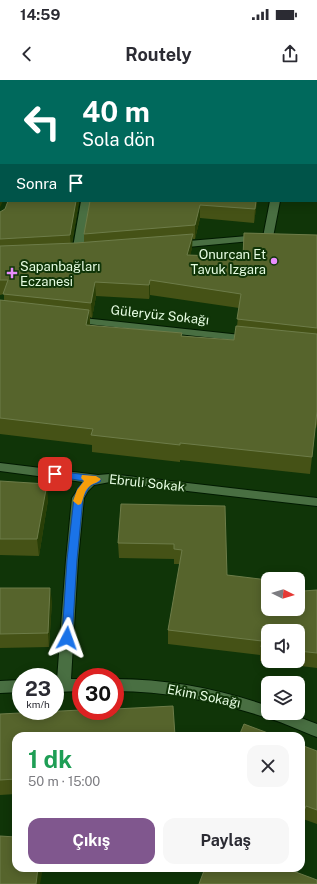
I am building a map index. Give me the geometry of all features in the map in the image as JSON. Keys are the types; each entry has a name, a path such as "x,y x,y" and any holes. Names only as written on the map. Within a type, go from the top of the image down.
{"street":[{"path":"77,253 86,202"},
{"path":"168,246 272,237 275,202"},
{"name":"Güleryüz Sokağı","path":"63,319 262,340"},
{"path":"0,467 96,479"},
{"name":"Ebruli Sokak","path":"61,668 78,498 81,490 87,483 96,479 110,478 317,502"},
{"name":"Ekim Sokağı","path":"124,685 182,689 243,703 261,709"},
{"path":"0,687 12,686"},
{"path":"290,720 317,731"}],"building":[{"path":"8,202 76,202 70,235 0,239 0,212 5,209"},
{"path":"90,202 256,202 255,209 200,205 195,225 84,234"},
{"path":"244,233 317,235 317,328 237,319 241,294 150,280 149,285 95,282 91,303 3,294 8,280 0,280 0,246 76,243 193,234 187,255 243,257"},
{"path":"0,300 89,310 86,325 182,333 181,336 234,340 236,326 317,334 317,411 312,457 91,435 93,429 0,418"},
{"path":"0,481 47,484 37,539 0,539"},
{"path":"121,504 225,506 227,575 261,579 261,616 305,616 305,591 317,590 317,653 305,652 305,624 261,624 261,641 168,630 182,550 174,549 174,544 118,543"},
{"path":"0,588 50,588 48,633 0,634"},
{"path":"173,706 175,732 12,732 12,779 0,780 0,714 12,713 12,720 64,720 64,711 72,710 72,720 124,720 124,709"},
{"path":"244,724 265,732 241,732"},
{"path":"305,746 317,751 317,810 306,806 305,809"},
{"path":"0,836 12,837 12,872 38,872 36,884 0,884"},
{"path":"204,872 296,872 317,880 317,884 199,884"}],"slow traffic":[{"path":"78,501 81,490 87,483 96,479 86,478"}],"place":[{"name":"Onurcan Et Tavuk Izgara","path":"274,261"},
{"name":"Sapanbağları Eczanesi","path":"12,273"}],"route":[{"path":"55,474 96,479 87,483 81,490 78,498 67,638"}]}
